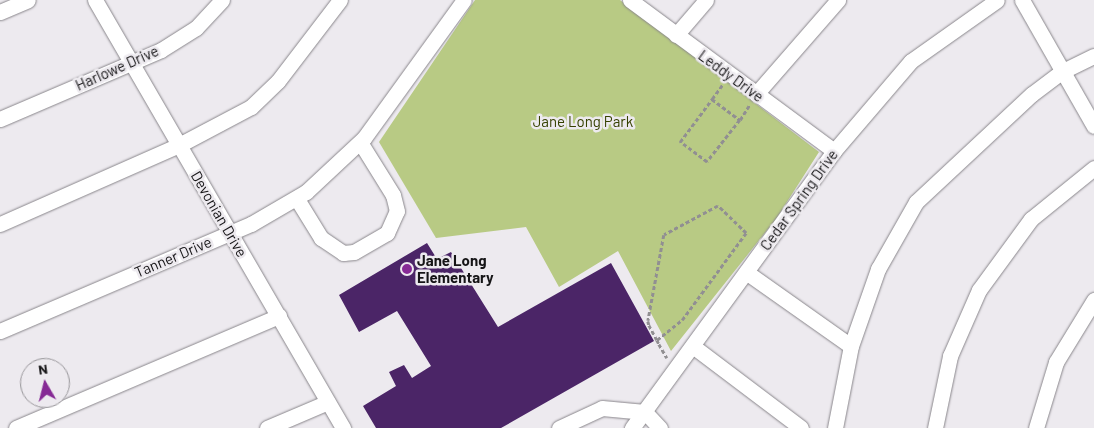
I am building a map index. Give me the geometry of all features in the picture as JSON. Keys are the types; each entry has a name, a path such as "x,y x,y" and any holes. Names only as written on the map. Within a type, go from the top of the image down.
{"street":[{"path":"0,12 28,0"},
{"name":"Devonian Drive","path":"95,0 343,428"},
{"name":"Harlowe Drive","path":"0,119 180,39 222,0"},
{"path":"0,224 179,145 251,107 278,81 340,0"},
{"name":"Tanner Drive","path":"0,331 230,232 297,198 360,142 464,0"},
{"name":"Leddy Drive","path":"630,0 676,36 834,151"},
{"path":"676,36 706,0"},
{"path":"756,94 838,0"},
{"name":"Cedar Spring Drive","path":"632,428 694,347 834,151 911,62 997,0"},
{"path":"1022,0 1094,126"},
{"path":"835,428 851,346 878,269 916,202 1063,71 1094,56"},
{"path":"297,198 321,238 337,251 354,252 387,233 397,211 393,194 360,142"},
{"path":"935,428 950,356 979,290 1031,219 1094,168"},
{"path":"746,272 851,346"},
{"path":"1036,428 1056,362 1094,300"},
{"path":"16,428 278,316"},
{"path":"694,347 801,428"},
{"path":"267,428 328,402"},
{"path":"559,428 602,408 645,412 660,428"}],"path":[{"path":"724,83 680,142 707,162 740,120 756,94"},
{"path":"712,100 740,120"},
{"path":"657,340 682,320 746,233 718,206 664,235 648,321 657,340 674,373"}],"green space":[{"name":"Jane Long Park","path":"475,0 620,0 819,152 776,219 671,351 618,251 559,287 526,227 436,238 379,142"}],"building":[{"path":"427,243 437,259 451,252 498,327 611,263 654,341 501,428 376,428 363,406 396,386 389,372 404,365 412,378 431,366 397,311 359,332 339,295"}],"place":[{"name":"Jane Long Elementary","path":"407,269"}]}
